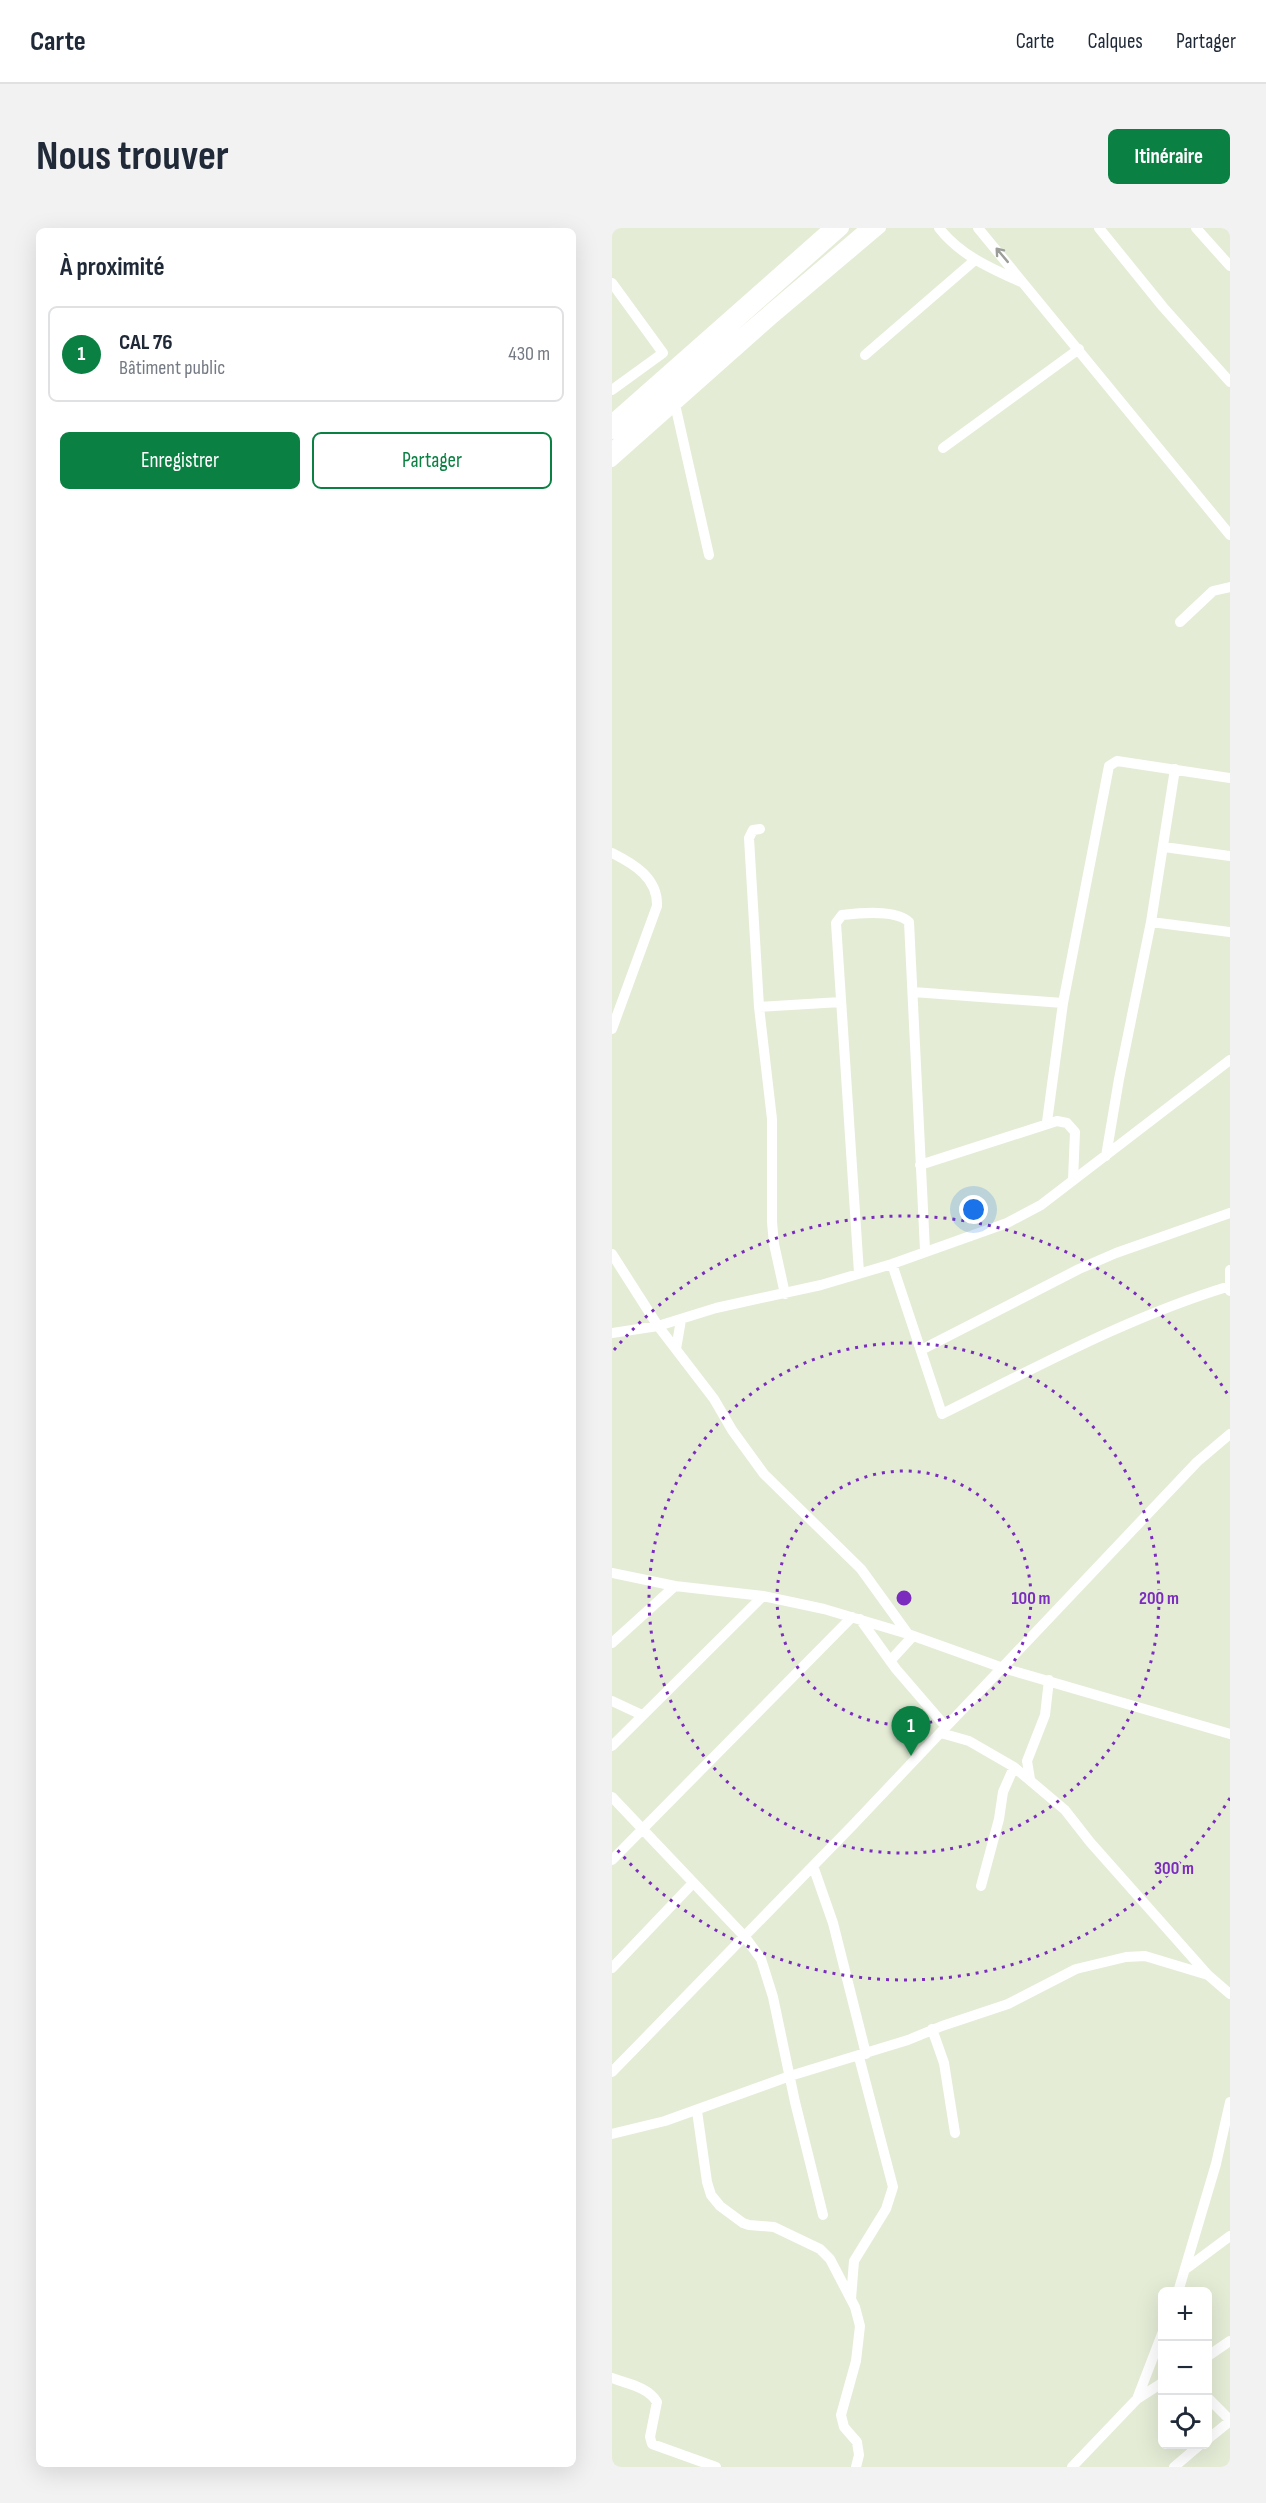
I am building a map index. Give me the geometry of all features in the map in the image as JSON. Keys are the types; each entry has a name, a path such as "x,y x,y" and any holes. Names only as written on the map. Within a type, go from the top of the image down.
{"main road":[{"path":"612,450 668,390 842,228"},
{"path":"612,432 668,390 868,228"}],"street":[{"path":"612,462 668,390 828,228"},
{"path":"612,419 668,390 881,228"},
{"path":"939,228 951,243 975,260 1024,284"},
{"path":"978,228 1230,535"},
{"path":"1099,228 1230,382"},
{"path":"1196,228 1230,266"},
{"path":"865,355 975,260"},
{"path":"612,283 663,353 612,390"},
{"path":"943,448 1079,349"},
{"path":"668,390 710,555"},
{"path":"1180,622 1213,591 1230,587"},
{"path":"1047,1122 1063,1003 1106,771 1117,761 1230,778"},
{"path":"1106,1156 1151,922 1175,769"},
{"path":"760,829 753,831 749,838 759,1007 772,1119 772,1222 774,1244 785,1294"},
{"path":"1164,847 1230,856"},
{"path":"612,853 643,872 655,887 657,906 612,1029"},
{"path":"860,1273 836,923 842,915 879,913 906,919 909,922 925,1250"},
{"path":"1151,922 1230,932"},
{"path":"913,992 1063,1003"},
{"path":"759,1007 841,1002"},
{"path":"612,1333 658,1326 716,1308 785,1294 892,1264 1026,1214 1106,1156 1230,1060"},
{"path":"921,1166 1047,1122 1057,1121 1067,1123 1075,1132 1073,1180"},
{"path":"921,1350 1116,1252 1230,1213"},
{"path":"612,1254 658,1326 714,1399 732,1430 764,1474 861,1569 910,1635"},
{"path":"892,1264 942,1414 1118,1329 1202,1294 1230,1286"},
{"path":"1230,1270 1230,1291"},
{"path":"676,1349 681,1320"},
{"path":"612,2072 944,1730 1197,1462 1230,1434"},
{"path":"612,1573 675,1586 764,1596 856,1618 1003,1668 1230,1734"},
{"path":"612,1643 675,1586"},
{"path":"612,1746 764,1596"},
{"path":"856,1618 944,1730 969,1741 1014,1767 1065,1810 1111,1867 1208,1975 1230,1994"},
{"path":"612,1860 856,1618"},
{"path":"890,1661 910,1635"},
{"path":"1030,1779 1027,1761 1045,1715 1049,1680"},
{"path":"612,1701 642,1715"},
{"path":"981,1886 999,1819 1003,1792 1014,1767"},
{"path":"612,1797 641,1831 745,1937 761,1959 773,1996 823,2215"},
{"path":"813,1866 833,1923 893,2187 886,2209 854,2260 851,2299"},
{"path":"612,1968 693,1883"},
{"path":"612,2134 697,2111 790,2076 863,2055 1008,2004 1076,1970 1126,1957 1145,1956 1208,1975"},
{"path":"932,2029 944,2063 955,2133"},
{"path":"1180,2287 1216,2164 1230,2102"},
{"path":"697,2111 707,2182 711,2195 720,2206 743,2223 774,2227 820,2249 830,2259 851,2299 860,2326 856,2361 841,2415 844,2427 857,2442 859,2455 856,2467"},
{"path":"1186,2268 1230,2236"},
{"path":"1212,2353 1230,2341"},
{"path":"1137,2399 1158,2352"},
{"path":"612,2378 648,2392 657,2402 650,2437 652,2444 716,2467"},
{"path":"1072,2467 1137,2399 1158,2386"},
{"path":"1212,2402 1230,2421 1212,2436"},
{"path":"1174,2467 1196,2449"}],"place":[{"name":"CAL 76","path":"911,1756"}]}
